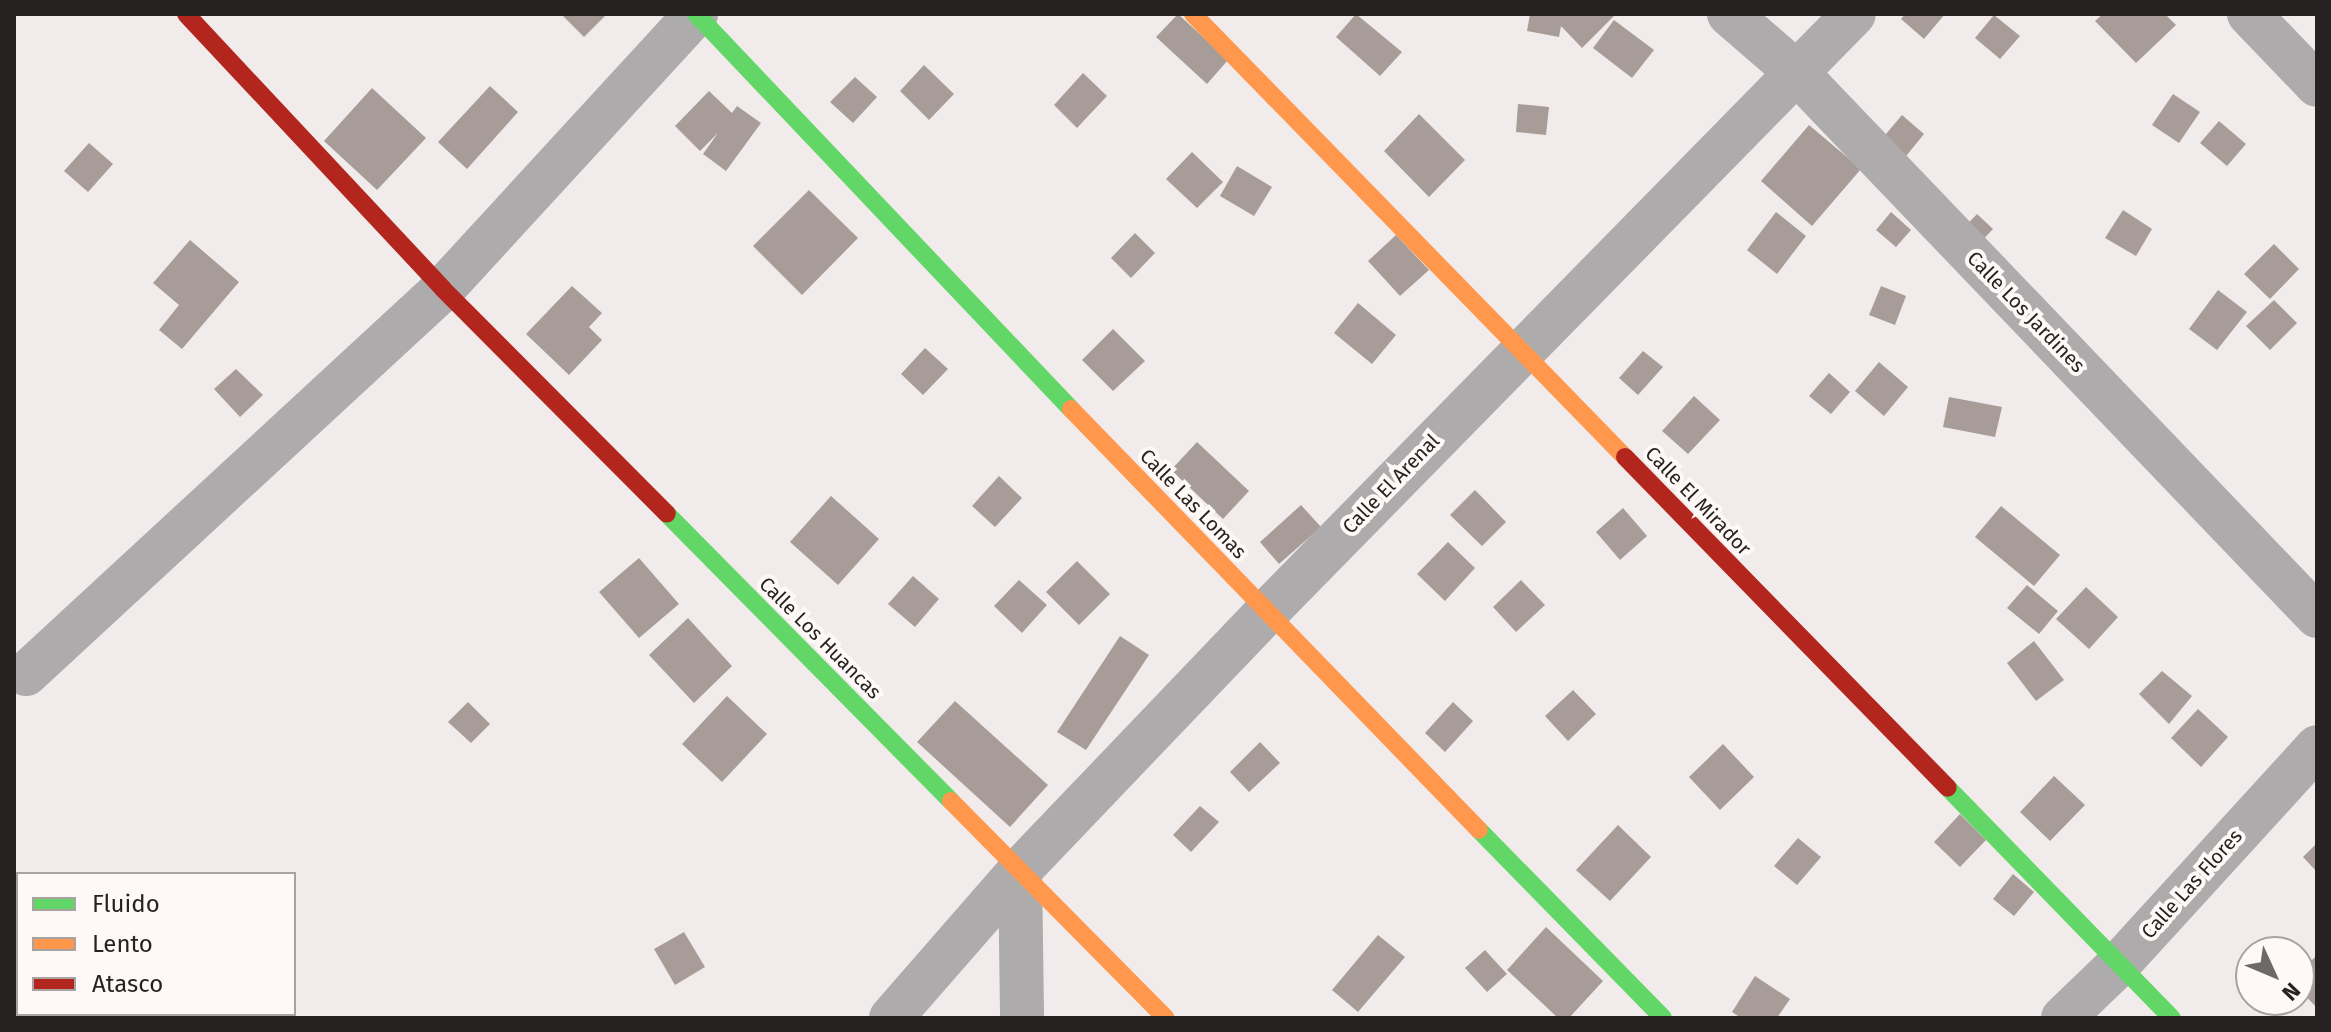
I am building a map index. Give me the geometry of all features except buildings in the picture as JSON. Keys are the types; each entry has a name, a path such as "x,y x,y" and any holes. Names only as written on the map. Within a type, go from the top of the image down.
{"street":[{"name":"Calle Los Huancas","path":"186,14 443,289 1166,1018"},
{"path":"26,674 443,289 696,14"},
{"name":"Calle Las Lomas","path":"696,14 1266,613 1663,1018"},
{"name":"Calle El Mirador","path":"1193,14 2172,1018"},
{"name":"Calle Los Jardines","path":"1729,14 1797,73 2317,616"},
{"name":"Calle El Arenal","path":"891,1018 1020,870 1266,613 1854,14"},
{"path":"2249,14 2317,85"},
{"name":"Calle Las Flores","path":"2063,1018 2118,965 2317,747"},
{"path":"1020,870 1022,1018"}],"traffic: fast":[{"path":"696,14 1071,409"},
{"path":"667,514 951,801"},
{"path":"1948,788 2172,1018"},
{"path":"1479,830 1663,1018"}],"traffic: slow":[{"path":"1193,14 1625,457"},
{"path":"1071,409 1479,830"},
{"path":"951,801 1166,1018"}],"traffic: jam":[{"path":"186,14 443,289 667,514"},
{"path":"1625,457 1948,788"}]}
